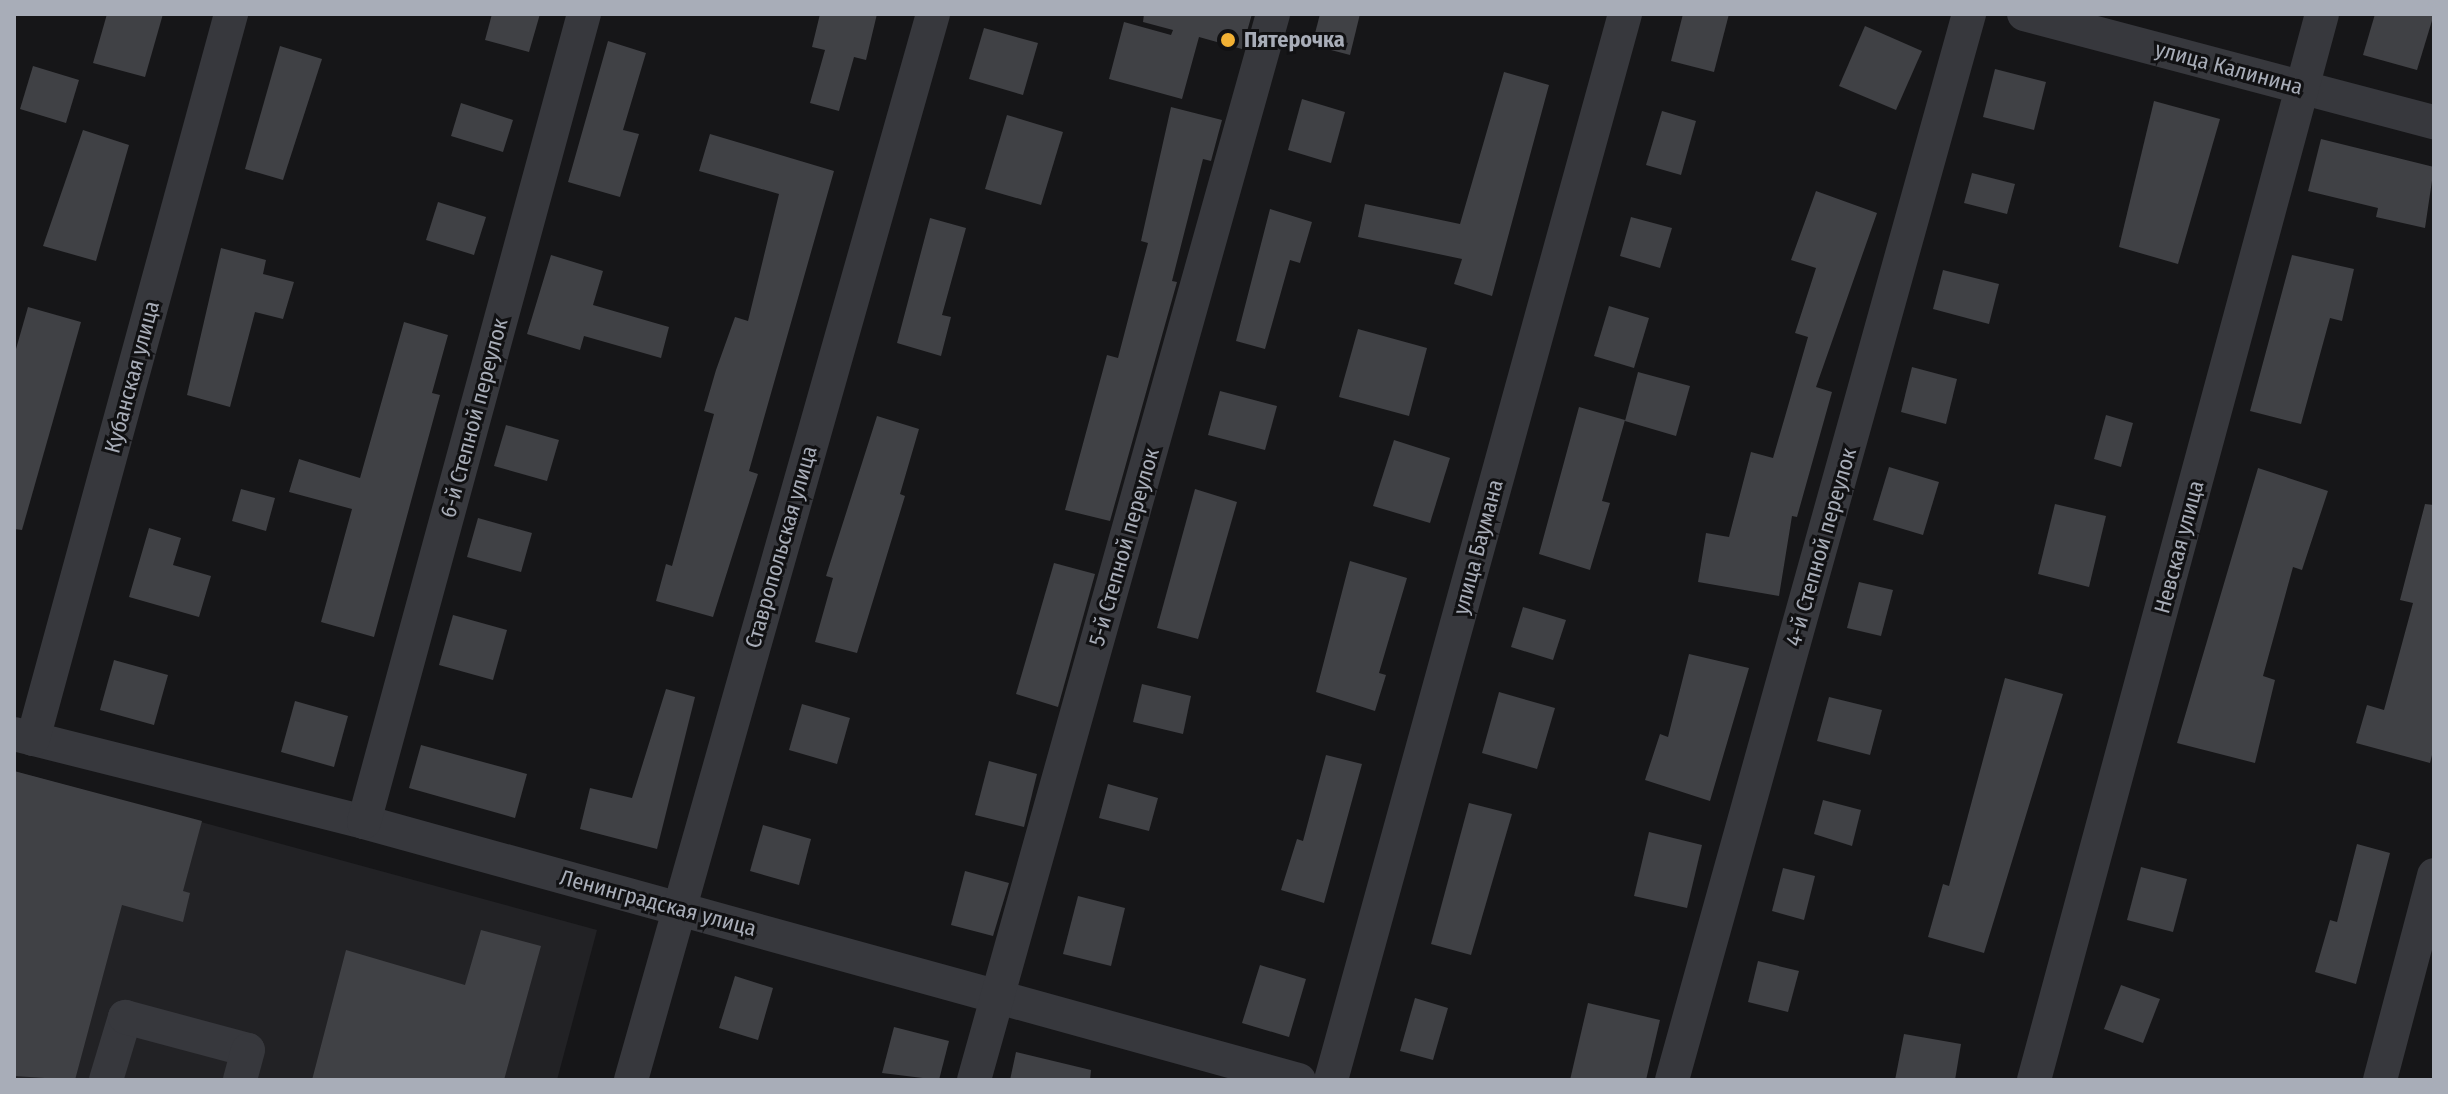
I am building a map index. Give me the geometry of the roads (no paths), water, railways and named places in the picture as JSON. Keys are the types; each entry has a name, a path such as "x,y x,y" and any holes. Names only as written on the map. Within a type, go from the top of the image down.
{"street":[{"name":"Кубанская улица","path":"23,736 231,14"},
{"name":"6-й Степной переулок","path":"364,822 584,14"},
{"name":"Ставропольская улица","path":"631,1080 933,14"},
{"name":"5-й Степной переулок","path":"974,1080 1273,14"},
{"name":"улица Баумана","path":"1331,1080 1625,14"},
{"name":"4-й Степной переулок","path":"1672,1080 1969,14"},
{"name":"улица Калинина","path":"2024,14 2434,122"},
{"name":"Невская улица","path":"2034,1080 2322,14"},
{"name":"Ленинградская улица","path":"23,736 364,822 678,910 999,994 1299,1080"},
{"path":"2380,1080 2434,875"},
{"path":"106,1080 125,1017 248,1050 240,1080"}],"place":[{"name":"Пятерочка","path":"1228,40"}]}
